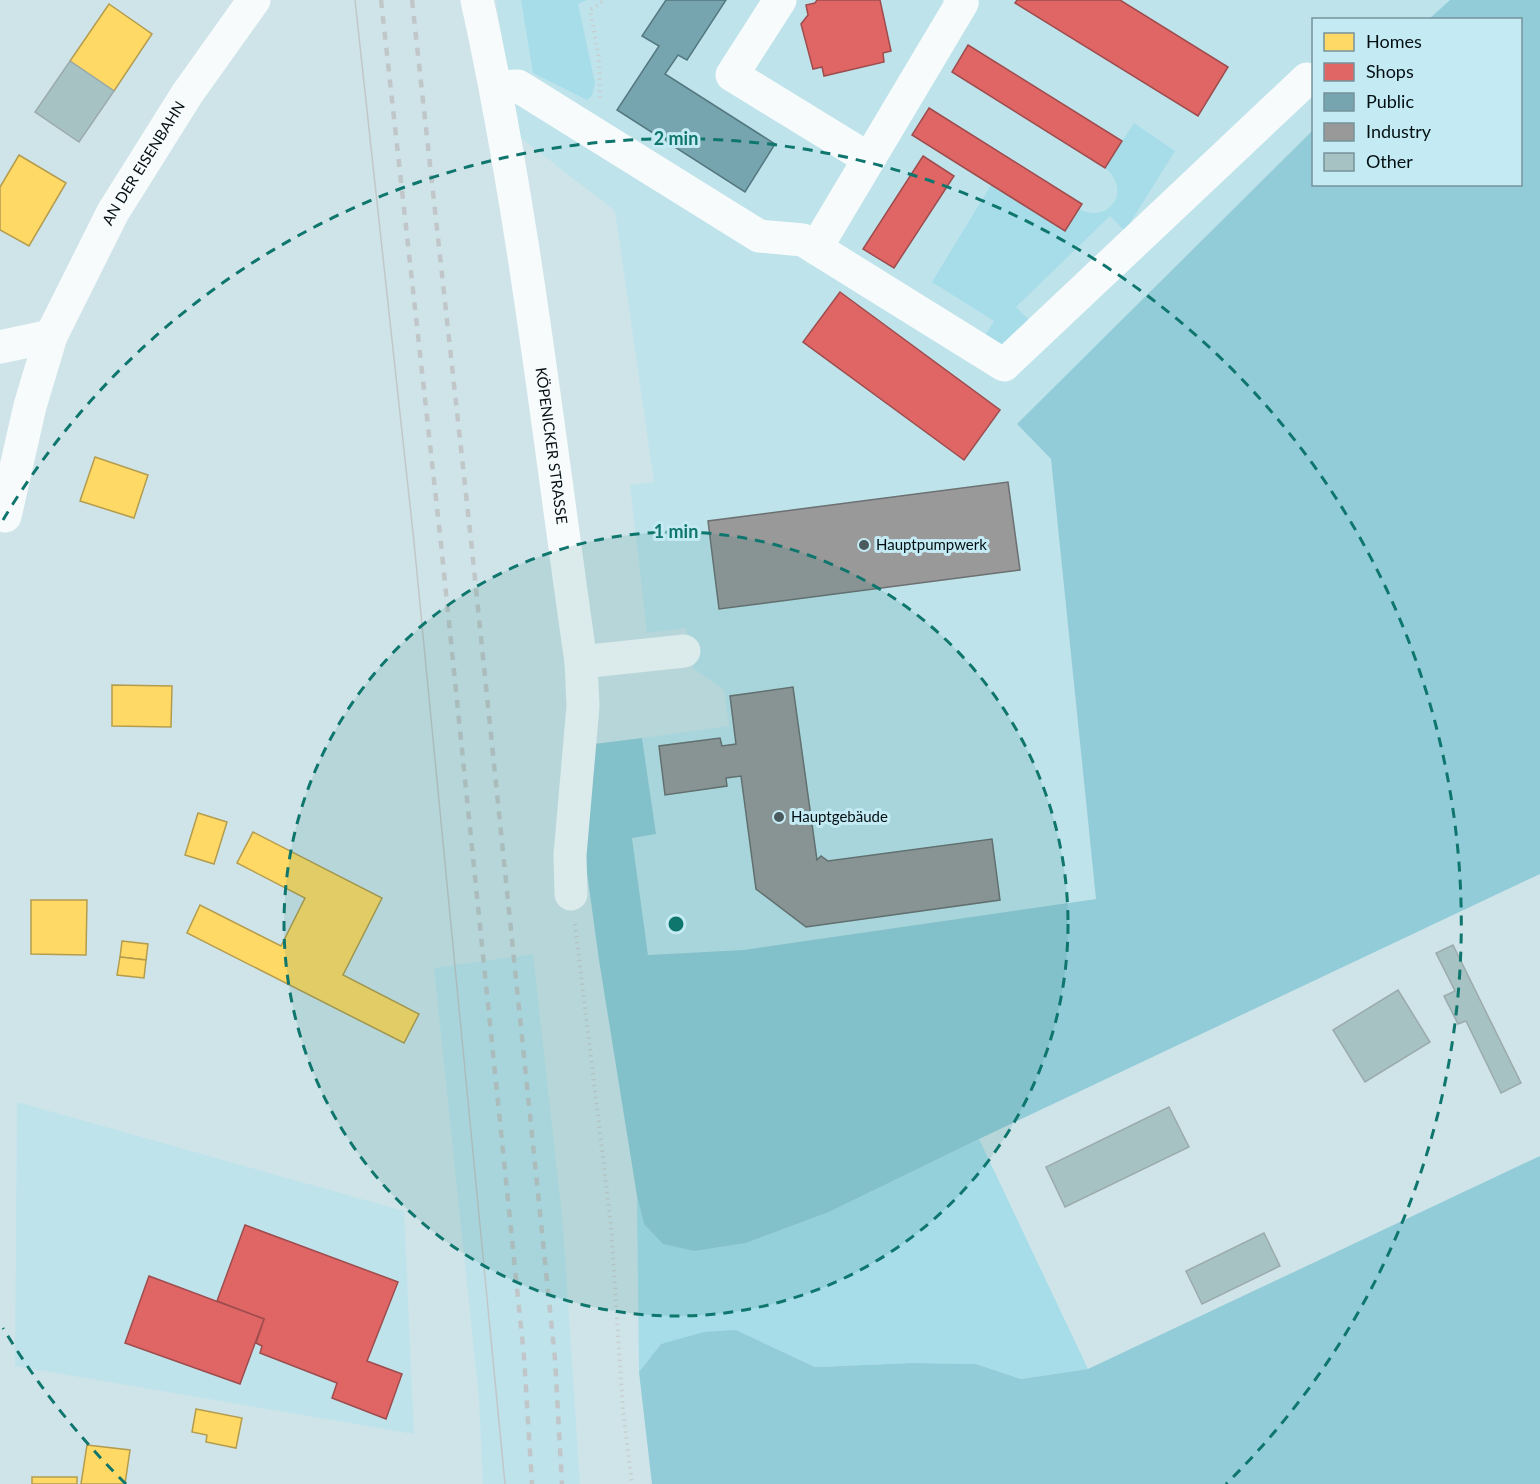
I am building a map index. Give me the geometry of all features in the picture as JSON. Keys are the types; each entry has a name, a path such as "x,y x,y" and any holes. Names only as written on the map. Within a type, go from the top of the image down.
{"street":[{"name":"AN DER EISENBAHN","path":"5,516 30,406 51,336 113,212 187,94 254,0"},
{"name":"KÖPENICKER STRASSE","path":"477,0 496,87 522,238 581,662 583,706 570,855 571,894"},
{"path":"780,0 732,75 869,159"},
{"path":"816,248 962,3 960,0"},
{"path":"496,87 518,86 759,236 803,240 1005,365 1307,79"},
{"path":"0,347 51,336"},
{"path":"581,662 684,651"}],"path":[{"path":"586,128 598,110 602,92 599,58 590,9 605,0"},
{"path":"571,894 611,1225 623,1411 632,1484"}],"shaded area":[{"path":"496,0 1450,0 1430,18 1312,18 1312,131 1017,424 1051,459 1096,899 743,950 648,955 632,838 656,834 642,738 729,726 724,690 693,668 686,628 647,633 630,485 654,482 615,211 517,135"},
{"path":"521,0 587,0 578,4 595,83 592,95 587,100 533,73"},
{"path":"1450,0 1540,0 1540,874 829,1212 746,1243 695,1251 663,1244 644,1224 637,1196 599,960 584,851 586,745 642,738 656,834 632,838 648,955 743,950 1096,899 1051,459 1017,424 1312,131 1312,186 1522,186 1522,18 1430,18"},
{"path":"1134,123 1175,151 1125,231 1110,216 1016,307 1031,322 1002,347 983,339 994,321 932,282 991,185 1065,230 1079,209 1090,213 1100,212 1108,209 1114,203 1117,186 1105,168"},
{"path":"533,954 563,1225 580,1484 483,1484 479,1399 434,968"},
{"path":"17,1102 404,1211 414,1434 15,1366"},
{"path":"979,1139 1088,1369 1021,1379 976,1364 913,1363 815,1367 736,1330 661,1344 639,1372 637,1196 644,1224 695,1251 746,1243 829,1212"},
{"path":"1540,1156 1540,1484 652,1484 639,1372 661,1344 704,1332 736,1330 815,1367 913,1363 976,1364 1021,1379 1088,1369"}],"building: Homes":[{"path":"109,4 152,34 114,91 70,61"},
{"path":"19,155 66,183 29,246 0,230 0,187"},
{"path":"95,457 148,475 134,518 80,501"},
{"path":"112,685 172,686 171,727 112,726"},
{"path":"198,813 227,822 214,864 185,855"},
{"path":"253,832 382,898 343,975 419,1014 404,1043 187,933 200,905 281,946 305,898 237,863"},
{"path":"31,900 87,900 86,955 31,954"},
{"path":"122,941 148,944 146,960 120,957"},
{"path":"120,957 146,960 144,978 117,975"},
{"path":"196,1409 242,1418 236,1448 206,1442 207,1435 192,1432"},
{"path":"87,1445 130,1450 125,1484 81,1484"},
{"path":"32,1477 77,1477 77,1484 32,1484"}],"building: Shops":[{"path":"817,0 880,0 891,51 883,53 884,62 824,76 822,67 813,69 801,24 808,15 806,5 815,3"},
{"path":"1017,0 1120,0 1228,67 1198,116 1015,3"},
{"path":"968,45 1122,141 1105,168 952,72"},
{"path":"929,108 1082,204 1065,231 912,135"},
{"path":"923,156 954,176 894,268 863,249"},
{"path":"840,292 1000,410 964,460 803,342"},
{"path":"245,1225 398,1282 367,1361 402,1374 386,1419 332,1398 337,1383 260,1353 262,1346 256,1343 264,1319 217,1301"},
{"path":"149,1276 264,1319 240,1384 125,1343"}],"building: Public":[{"path":"666,0 726,0 687,60 678,55 665,74 775,144 745,192 617,110 659,46 642,36"}],"building: Industry":[{"name":"Hauptpumpwerk","path":"1008,482 1020,570 719,609 708,521"},
{"name":"Hauptgebäude","path":"793,687 817,860 821,856 828,861 992,839 1000,900 806,927 756,889 741,776 726,778 727,786 665,795 659,746 720,738 722,746 736,744 730,696"}],"building: Other":[{"path":"70,61 114,91 79,142 35,112"},
{"path":"1453,945 1521,1083 1501,1093 1466,1021 1458,1024 1444,996 1455,991 1436,953"},
{"path":"1398,990 1430,1042 1365,1082 1333,1030"},
{"path":"1169,1107 1189,1147 1065,1207 1046,1167"},
{"path":"1264,1233 1280,1266 1202,1304 1186,1271"}],"tram line":[{"path":"355,0 414,542 505,1484"}],"railway":[{"path":"381,0 441,544 524,1357 532,1484"},
{"path":"412,0 471,540 555,1359 562,1484"}],"place":[{"name":"Hauptpumpwerk","path":"864,545"},
{"name":"Hauptgebäude","path":"779,817"}]}
